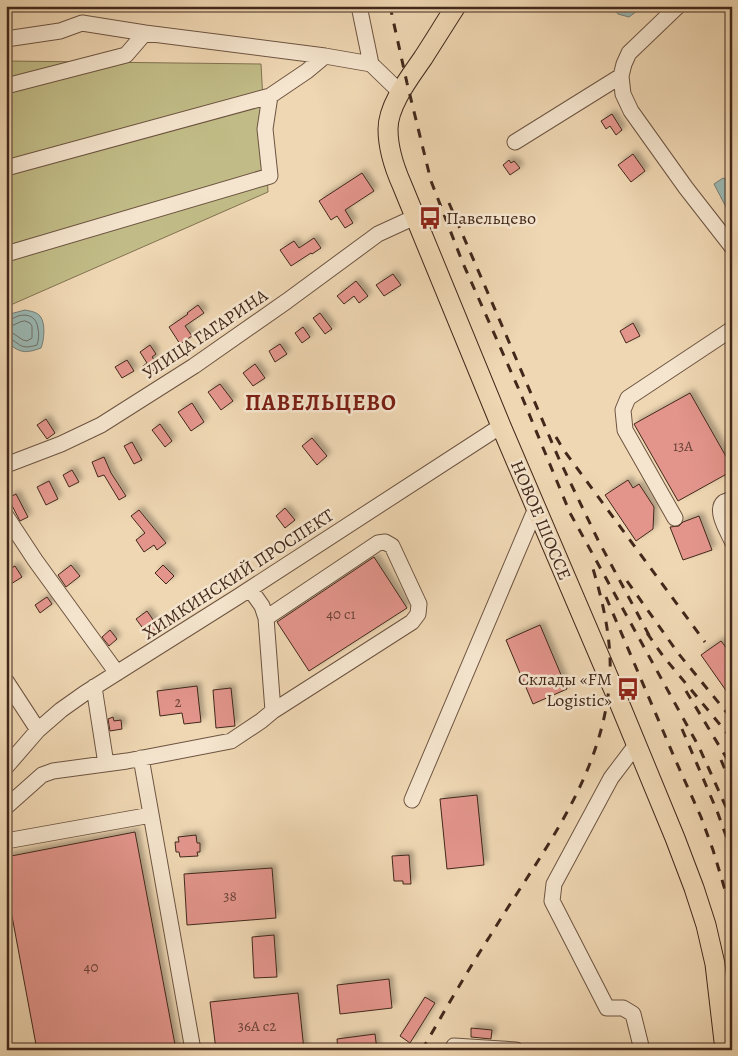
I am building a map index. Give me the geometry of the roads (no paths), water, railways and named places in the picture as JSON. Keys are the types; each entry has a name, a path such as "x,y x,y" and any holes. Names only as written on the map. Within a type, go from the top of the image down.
{"main road":[{"name":"НОВОЕ ШОССЕ","path":"456,6 400,92 392,111 388,127 389,146 394,167 694,888 706,925 715,964 725,1050"}],"street":[{"path":"359,6 372,64 400,92"},
{"path":"678,6 629,54 624,64 622,76 623,94 630,111 732,247"},
{"path":"6,39 60,31 82,23 372,64"},
{"path":"6,86 126,55 145,33"},
{"path":"6,168 270,96 307,71 325,56"},
{"path":"515,142 622,76"},
{"path":"6,254 270,176 265,128 270,96"},
{"name":"УЛИЦА ГАГАРИНА","path":"6,465 61,444 101,425 194,366 378,234 415,217"},
{"path":"675,518 625,430 622,410 628,398 732,329"},
{"name":"ХИМКИНСКИЙ ПРОСПЕКТ","path":"6,766 38,730 61,710 94,687 250,589 501,426"},
{"path":"732,500 724,502 720,507 720,514 732,541"},
{"path":"412,800 536,508"},
{"path":"6,516 35,560 117,673"},
{"path":"6,807 42,775 53,771 106,764 231,741 273,711 412,622 418,614 419,604 392,546 386,542 378,543 266,618"},
{"path":"250,589 262,606 266,618 273,711"},
{"path":"6,681 38,730"},
{"path":"94,687 106,764"},
{"path":"636,745 611,778 562,867 554,884 552,901 607,1008 622,1008 632,1014 642,1050"},
{"path":"141,758 193,1050"},
{"path":"6,841 151,815"},
{"path":"452,1050 454,1046 516,1050"}],"water":[{"path":"611,6 640,6 629,17 618,14"},
{"path":"723,178 732,182 732,214 727,209 714,184"},
{"path":"25,310 39,315 44,327 41,348 26,352 15,348 6,341 6,317"}],"railway":[{"path":"390,6 431,181 462,261 520,392 570,513 699,747 732,824"},
{"path":"449,203 559,459 598,540 650,637"},
{"path":"556,437 705,642"},
{"path":"422,1050 472,964 562,822 591,761 601,730 610,679 607,628 591,562"},
{"path":"627,581 678,653 732,719"},
{"path":"606,597 701,817 732,913"},
{"path":"647,633 663,656 732,739"},
{"path":"686,691 732,767"},
{"path":"682,729 717,811 732,852"},
{"path":"721,760 732,786"}],"place":[{"name":"Павельцево","path":"430,218"},
{"name":"Склады «FM Logistic»","path":"628,689"}],"district":[{"name":"ПАВЕЛЬЦЕВО","path":"321,403"}]}
